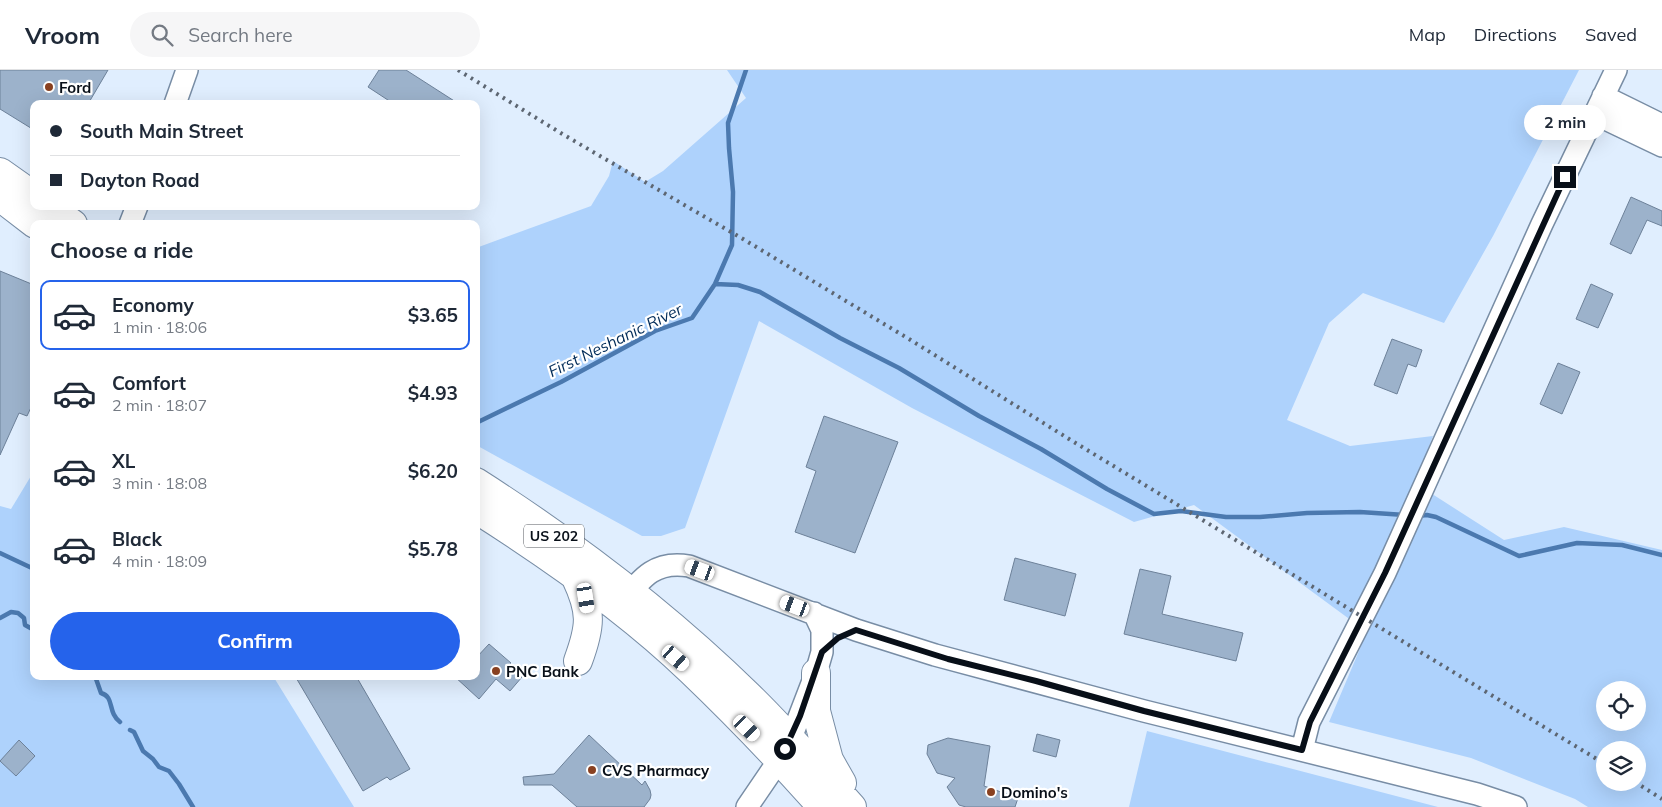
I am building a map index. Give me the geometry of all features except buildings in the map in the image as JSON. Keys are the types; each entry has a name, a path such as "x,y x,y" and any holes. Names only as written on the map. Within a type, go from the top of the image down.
{"highway":[{"path":"0,172 30,193"},
{"path":"0,198 30,220"},
{"path":"54,210 67,220"},
{"name":"US 202","path":"480,485 518,510 624,600 748,695 822,807"},
{"name":"US 202","path":"480,512 518,536 576,578 624,600"},
{"path":"576,578 586,598 588,613 587,631 578,661"},
{"path":"819,662 816,711 829,760 853,807"},
{"name":"US 202","path":"785,749 853,807"}],"street":[{"path":"176,100 187,70"},
{"path":"1302,750 1310,722 1367,611 1542,224 1616,70"},
{"path":"1599,105 1662,125"},
{"path":"1599,105 1662,146"},
{"path":"624,600 643,577 655,569 678,564 700,570 856,630 948,659 1144,711 1477,794 1516,807"},
{"path":"747,807 785,749 819,662 822,630 814,614"},
{"path":"819,662 838,638 856,630"}],"shaded area":[{"path":"727,70 1579,70 1493,236 1444,323 1363,293 1329,323 1287,420 1350,446 1433,436 1415,483 1504,540 1564,527 1662,550 1662,807 1588,807 1575,799 1471,758 1329,722 1367,632 1194,505 1134,522 912,408 759,321 685,528 661,536 642,536 480,447 480,247 591,206 609,176 613,161 645,182 663,171 746,98"},
{"path":"30,478 30,680 275,680 354,807 0,807 0,506 11,509"},
{"path":"1147,731 1438,807 1129,807"}],"waterway":[{"name":"First Neshanic River","path":"480,421 561,382 655,331 692,318 715,284 732,245 733,192 728,123 746,70"},
{"path":"715,284 738,285 760,292 840,338 899,368 979,416 1041,449 1107,489 1154,514 1181,511 1226,517 1360,512 1405,515"},
{"path":"1418,516 1436,517 1519,556 1577,543 1622,545 1662,555"},
{"name":"First Neshanic River","path":"0,553 30,567"},
{"path":"0,618 11,612 18,613 24,618 25,625 30,628"},
{"path":"96,680 101,693 110,701 114,714 120,722"},
{"path":"130,730 134,732 143,751 159,767 169,771 193,807"}],"railway":[{"path":"458,70 564,135 743,239 909,339 1069,439 1596,759"},
{"path":"1646,789 1662,799"}],"place":[{"name":"Ford","path":"49,87"},
{"name":"PNC Bank","path":"496,671"},
{"name":"CVS Pharmacy","path":"592,770"},
{"name":"Domino's","path":"991,792"}],"route":[{"path":"785,749 800,716 822,652 838,638 856,630 948,659 1186,722 1302,750 1310,722 1385,573 1565,177"}]}
